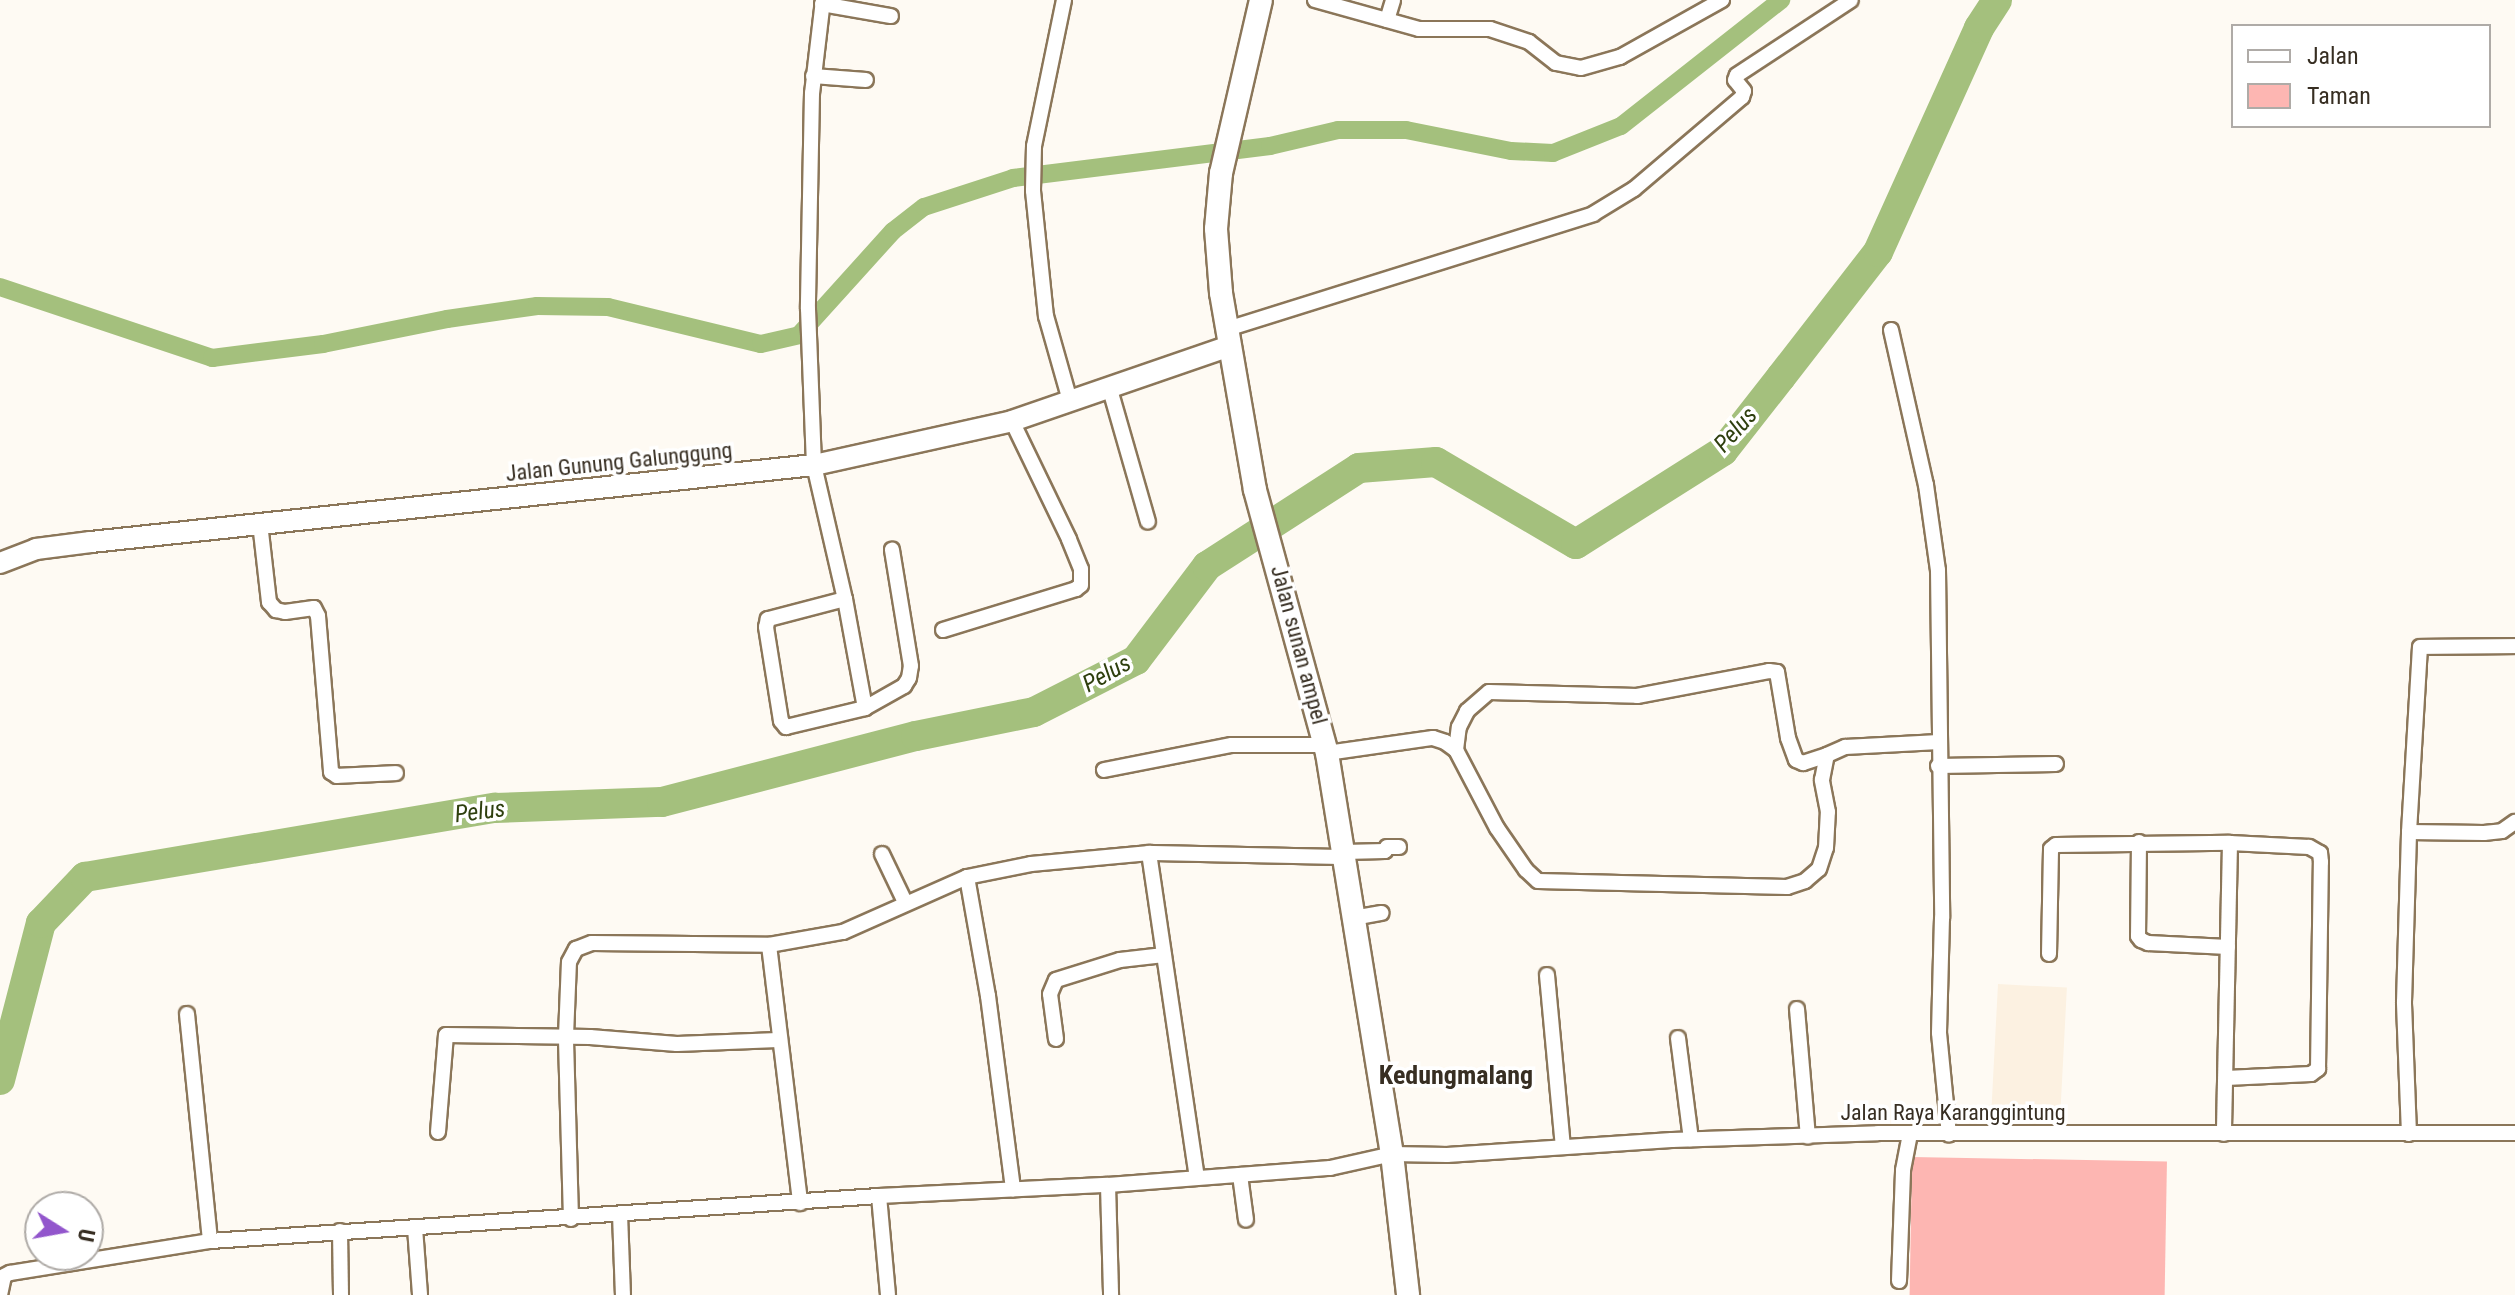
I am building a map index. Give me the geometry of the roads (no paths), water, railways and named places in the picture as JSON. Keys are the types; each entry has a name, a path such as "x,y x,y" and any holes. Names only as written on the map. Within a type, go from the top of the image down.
{"main road":[{"name":"Jalan sunan ampel","path":"1261,0 1221,173 1216,229 1228,337 1255,490 1326,749 1392,1154 1408,1295"}],"street":[{"path":"1064,0 1033,166 1033,191 1046,316 1070,401"},
{"path":"1315,0 1419,29 1490,29 1529,42 1556,63 1581,68 1620,57 1722,0"},
{"path":"1387,20 1393,0"},
{"path":"1228,337 1593,214 1634,189 1742,97 1744,91 1735,80 1737,75 1851,0"},
{"path":"865,708 845,599 814,465 808,309 813,76 822,2 891,16"},
{"path":"813,76 866,80"},
{"path":"1891,330 1934,529 1941,625 1938,766 1942,918 1939,1033 1949,1135"},
{"name":"Jalan Gunung Galunggung","path":"0,563 46,548 814,465 1012,421 1109,386 1228,337"},
{"path":"1109,386 1148,522"},
{"path":"943,630 1081,585 1081,569 1069,539 1012,421"},
{"path":"260,523 269,602 276,610 285,612 314,608 318,616 331,772 337,776 396,773"},
{"path":"845,599 768,619 766,627 781,721 786,727 795,728 865,708 904,686 909,678 911,666 892,550"},
{"path":"2409,1134 2404,1002 2409,832 2420,647 2515,646"},
{"path":"1456,750 1459,727 1467,711 1489,692 1637,696 1773,671 1777,672 1788,738 1796,760 1803,763 1845,747 1939,742"},
{"path":"1104,770 1232,745 1326,749 1433,738 1456,750 1497,828 1526,870 1538,881 1787,887 1805,881 1819,869 1826,848 1828,812 1822,780 1827,755"},
{"path":"1938,766 2056,764"},
{"path":"2409,832 2484,833 2502,831 2515,822"},
{"path":"2049,954 2051,849 2063,842 2230,843 2316,849 2320,853 2321,894 2318,1069 2311,1074 2226,1078"},
{"path":"2139,842 2141,940 2148,943 2228,947"},
{"path":"2224,1134 2230,843"},
{"path":"571,1219 566,1036 569,962 576,949 592,943 769,945 843,932 967,877 1031,864 1149,853 1344,855 1399,847"},
{"path":"1149,853 1197,1177"},
{"path":"882,854 905,902"},
{"path":"967,877 988,996 1013,1189"},
{"path":"1353,918 1382,913"},
{"path":"769,945 800,1203"},
{"path":"1056,1039 1050,994 1056,980 1120,960 1164,955"},
{"path":"1547,975 1563,1146"},
{"path":"1797,1009 1808,1137"},
{"path":"187,1014 210,1241"},
{"path":"438,1132 446,1035 566,1036 677,1044 778,1040"},
{"path":"1678,1038 1691,1139"},
{"name":"Jalan Raya Karanggintung","path":"0,1295 4,1276 10,1273 210,1241 879,1196 1108,1185 1330,1168 1392,1154 1447,1155 1691,1139 1910,1134 2515,1133"},
{"path":"1899,1281 1903,1170 1910,1134"},
{"path":"1240,1175 1246,1220"},
{"path":"1108,1185 1111,1295"},
{"path":"879,1196 888,1295"},
{"path":"620,1214 623,1295"},
{"path":"415,1228 420,1295"},
{"path":"340,1231 341,1295"}],"waterway":[{"path":"0,287 212,358 323,344 447,319 537,306 608,307 761,344 799,335 893,231 924,207 1013,178 1270,146 1338,130 1406,130 1511,151 1553,153 1621,126 1781,0"},
{"name":"Pelus","path":"0,1080 41,923 85,877 495,808 662,802 916,736 1034,712 1136,660 1207,566 1359,468 1436,462 1576,544 1723,451 1878,252 1979,28 1997,0"}],"district":[{"name":"Kedungmalang","path":"1456,1076"}]}
